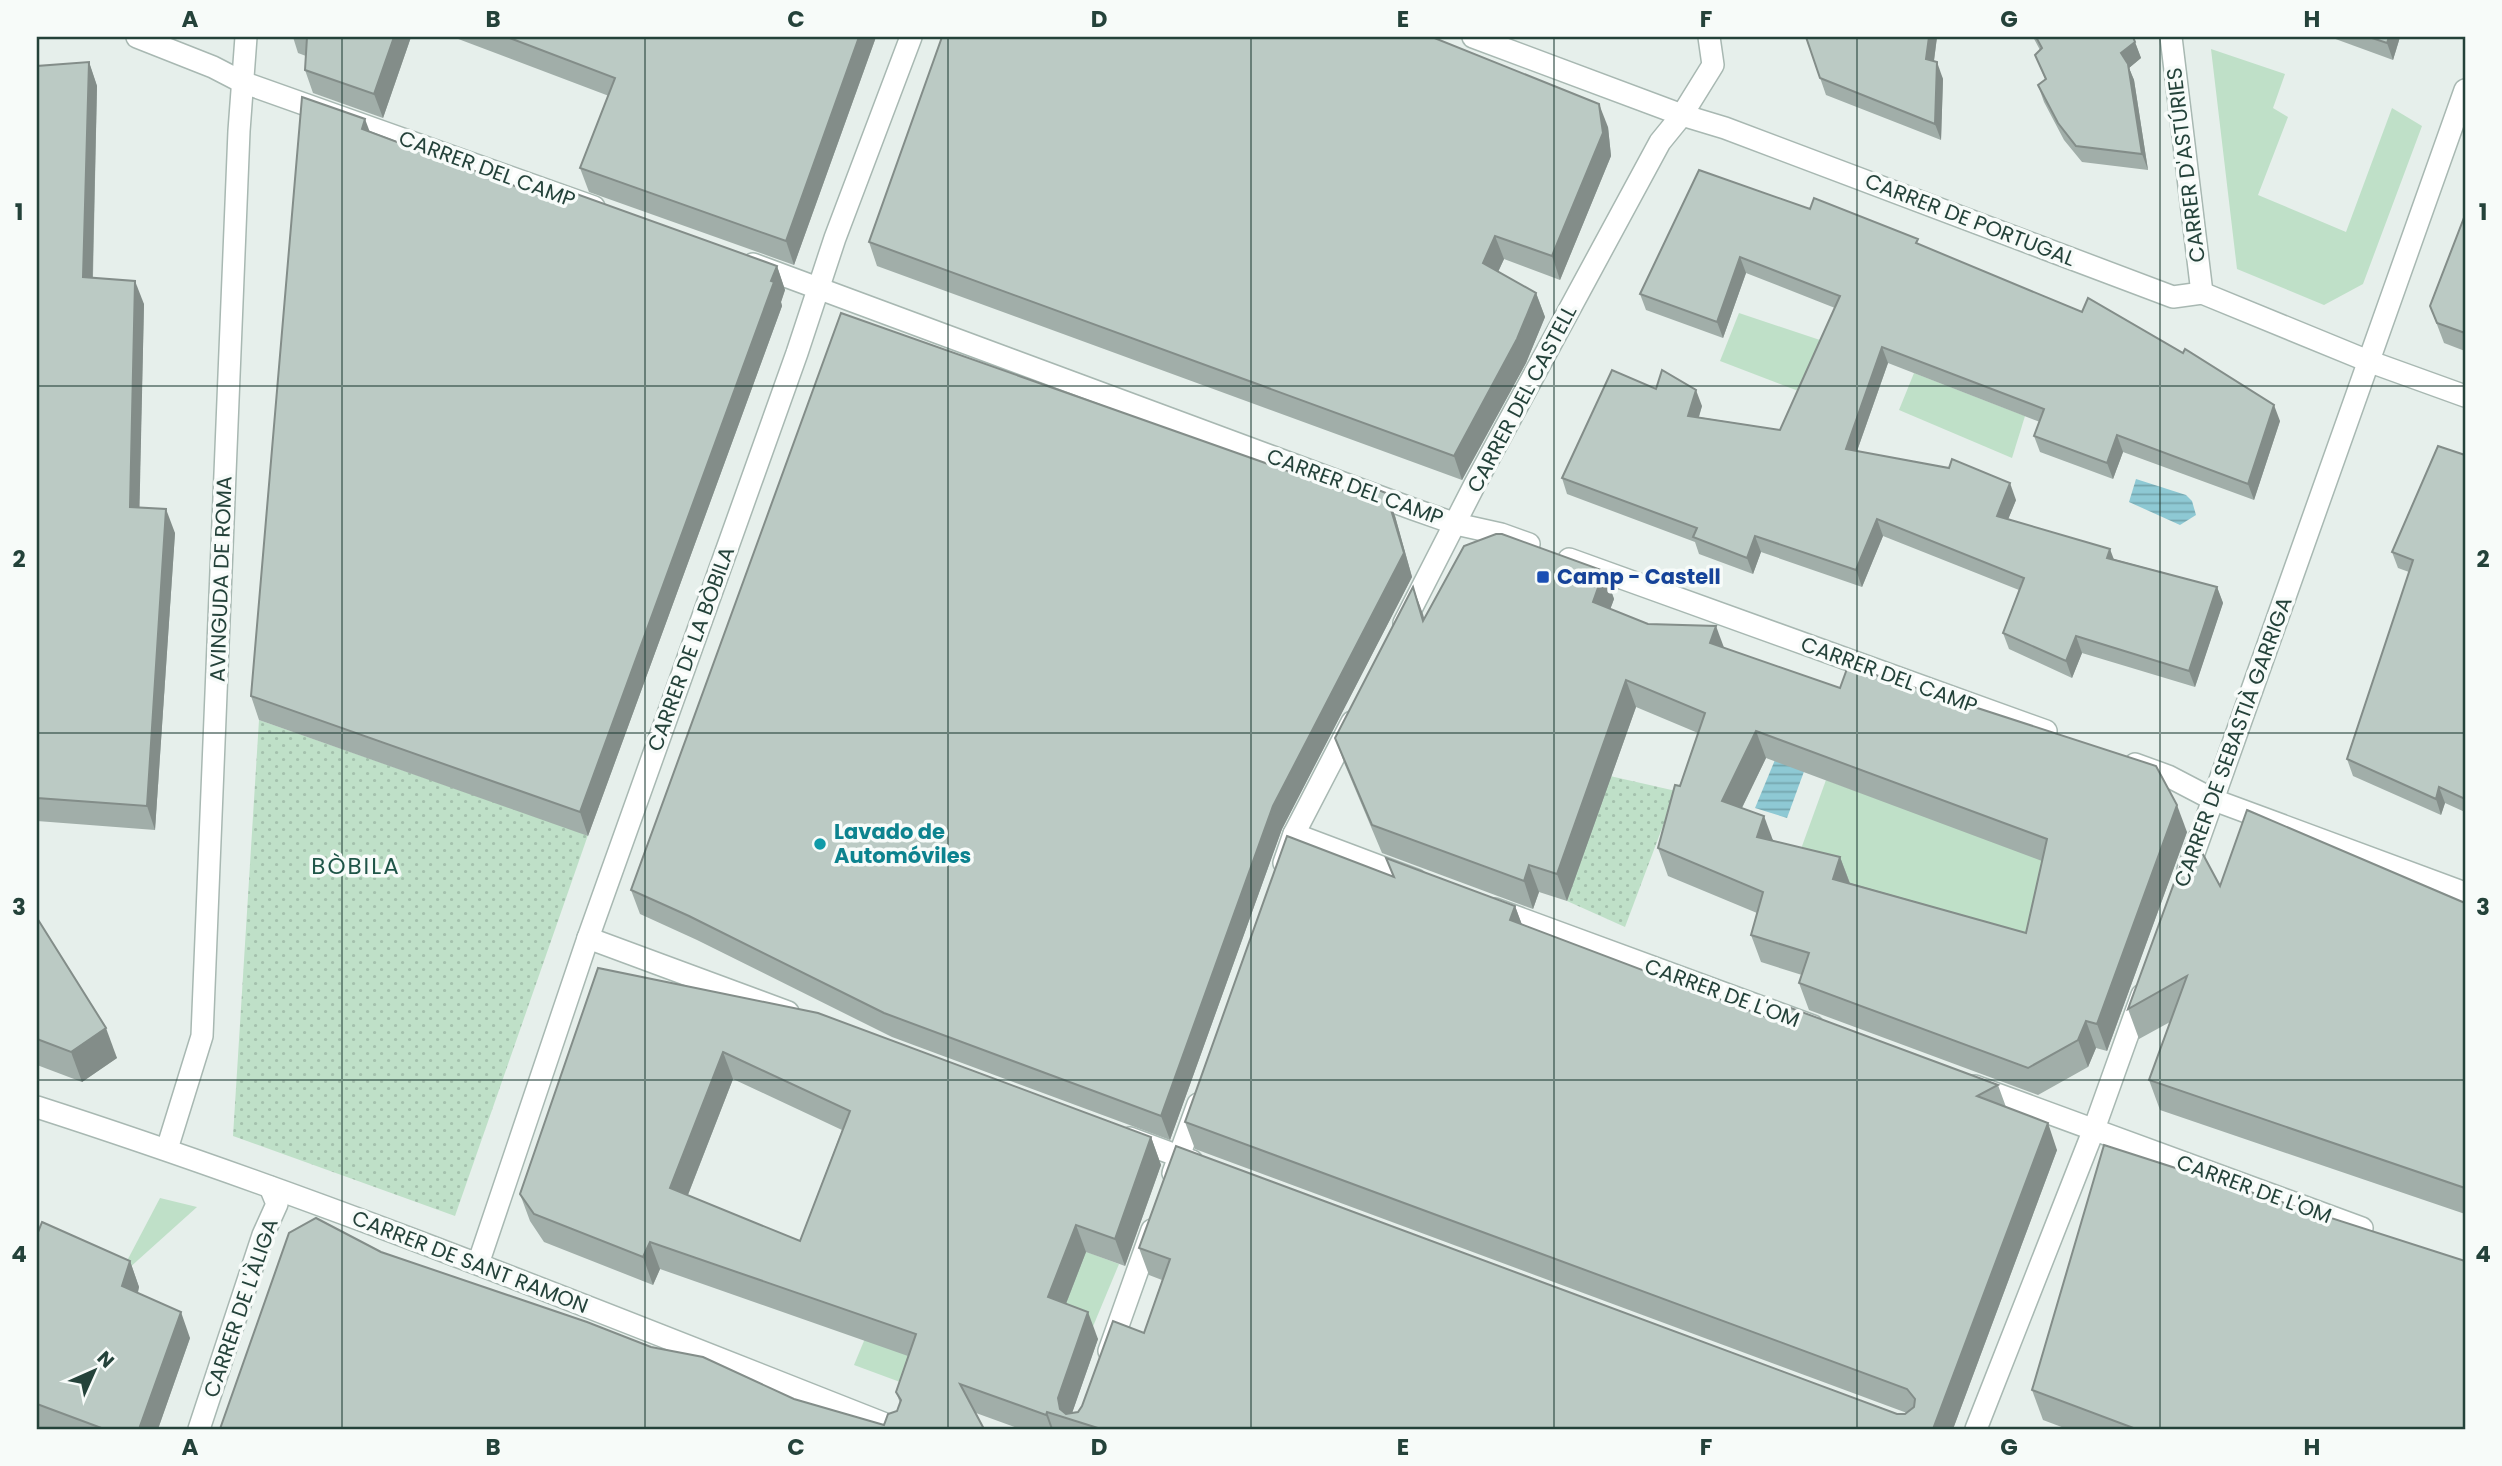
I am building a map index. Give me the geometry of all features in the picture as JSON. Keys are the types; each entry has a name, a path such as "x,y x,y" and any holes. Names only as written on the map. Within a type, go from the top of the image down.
{"street":[{"name":"CARRER DEL CAMP","path":"137,37 213,67 242,82 612,214"},
{"name":"AVINGUDA DE ROMA","path":"167,1149 202,1036 246,37"},
{"name":"CARRER DE LA BÒBILA","path":"478,1264 588,938 835,238 911,37"},
{"name":"CARRER DE PORTUGAL","path":"1473,37 1682,115 1725,128 2173,297 2202,293 2368,361 2465,396"},
{"name":"CARRER DEL CASTELL","path":"1394,643 1482,472 1660,142 1682,115 1713,65 1709,37"},
{"name":"CARRER D'ASTÚRIES","path":"2171,37 2202,293"},
{"name":"CARRER DE SEBASTIÀ GARRIGA","path":"2182,886 2465,90"},
{"name":"CARRER DEL CAMP","path":"729,255 1456,524 1501,534 2063,738"},
{"path":"1276,884 1294,834 1363,702"},
{"path":"2116,757 2168,776 2214,800 2465,893"},
{"path":"1294,834 1436,888"},
{"name":"CARRER DE L'OM","path":"1476,902 1829,1032"},
{"path":"588,938 808,1019"},
{"path":"1976,1429 2094,1129 2150,976"},
{"path":"1101,1373 1206,1079"},
{"name":"CARRER DE L'OM","path":"1959,1080 2376,1234"},
{"name":"CARRER DE SANT RAMON","path":"37,1107 167,1149 478,1264 898,1429"},
{"path":"1108,1129 1211,1168"},
{"name":"CARRER DE L'ÀLIGA","path":"199,1429 263,1235 277,1204 270,1187"}],"green space":[{"path":"2211,49 2285,74 2273,108 2288,117 2258,195 2346,232 2392,108 2422,126 2363,284 2324,305 2237,269"},
{"path":"1739,313 1829,343 1809,395 1720,361"},
{"path":"1914,373 2025,416 2012,458 1899,410"},
{"path":"259,720 588,835 455,1216 233,1136"},
{"path":"1610,776 1676,791 1625,927 1567,901"},
{"path":"1826,780 2061,866 2036,960 1793,871"},
{"path":"160,1198 197,1207 118,1278"},
{"path":"983,1213 1119,1264 1089,1336"},
{"path":"893,1271 919,1389 854,1365"}],"water":[{"path":"2136,479 2186,495 2192,501 2196,515 2180,525 2129,502"},
{"path":"1777,755 1806,766 1787,818 1755,808"}],"building":[{"path":"307,37 394,37 374,94 305,70"},
{"path":"507,37 859,37 786,241 580,168 615,78"},
{"path":"942,37 1432,37 1599,104 1603,133 1552,256 1495,236 1483,263 1536,293 1517,339 1454,456 869,242"},
{"path":"1806,37 1929,37 1926,59 1937,62 1935,124 1820,78"},
{"path":"2036,37 2133,37 2135,42 2121,53 2128,64 2142,154 2076,146 2058,123 2038,85 2046,79 2035,55 2042,48"},
{"path":"2369,37 2389,37 2387,43"},
{"path":"89,62 83,277 135,281 130,507 166,509 147,806 37,798 37,66"},
{"path":"302,97 365,119 362,129 566,205 571,192 777,266 771,281 774,282 580,812 251,696"},
{"path":"1699,170 1810,209 1814,198 1918,239 1916,243 2082,312 2088,298 2183,353 2185,349 2274,405 2248,484 2117,435 2107,463 2034,436 2044,409 1882,347 1846,449 1949,468 1952,459 2010,483 1997,516 2110,549 2107,558 2217,587 2189,671 2076,636 2066,661 2003,633 2024,578 1877,519 1856,570 1755,536 1747,558 1693,537 1697,528 1562,478 1612,370 1656,389 1662,370 1696,390 1688,416 1780,430 1840,296 1740,257 1717,322 1640,294"},
{"path":"2465,215 2465,333 2437,323 2430,306"},
{"path":"841,313 1356,495 1361,483 1386,493 1404,553 1273,806 1161,1116 884,1013 631,890"},
{"path":"2438,446 2465,455 2465,799 2439,787 2436,799 2347,759 2413,560 2392,552"},
{"path":"1502,534 1604,571 1593,602 1648,624 1716,626 1710,643 1840,688 1848,666 2156,766 2177,805 2097,1024 2086,1021 2078,1040 2028,1068 1799,983 1809,953 1751,935 1763,892 1658,848 1675,785 1680,786 1705,713 1626,680 1557,874 1529,865 1524,881 1372,825 1335,738 1413,587 1423,621 1464,546","holes":["1756,731 2047,839 2026,933 1833,879 1840,857 1757,837 1764,816 1722,801"]},
{"path":"2247,810 2465,903 2465,1188 2149,1080 2187,976 2128,1009 2192,834 2220,886"},
{"path":"1287,836 1394,877 1386,858 1515,906 1510,920 1785,1024 1791,1008 1998,1085 1977,1096 2048,1123 1933,1429 1101,1429 1047,1412 1046,1415 960,1384 984,1429 220,1429 289,1233 316,1218 381,1252 587,1322 651,1347 703,1357 794,1399 884,1425 888,1414 897,1411 901,1400 896,1392 916,1334 650,1242 643,1257 534,1214 520,1194 598,968 818,1013 1151,1137 1115,1239 1076,1225 1048,1297 1088,1312 1058,1398 1060,1409 1066,1414 1078,1412 1082,1406 1113,1321 1144,1333 1170,1259 1139,1248 1176,1146 1897,1414 1905,1414 1914,1407 1915,1399 1907,1389 1185,1122","holes":["723,1052 850,1111 800,1241 670,1188"]},
{"path":"37,918 106,1028 71,1052 37,1039"},
{"path":"2104,1145 2465,1261 2465,1429 2136,1429 2032,1390"},
{"path":"42,1222 130,1261 122,1286 181,1312 139,1429 104,1429 37,1404 37,1235"}],"place":[{"name":"Camp - Castell","path":"1543,577"},
{"name":"Lavado de Automóviles","path":"820,844"}],"district":[{"name":"BÒBILA","path":"356,866"}]}
